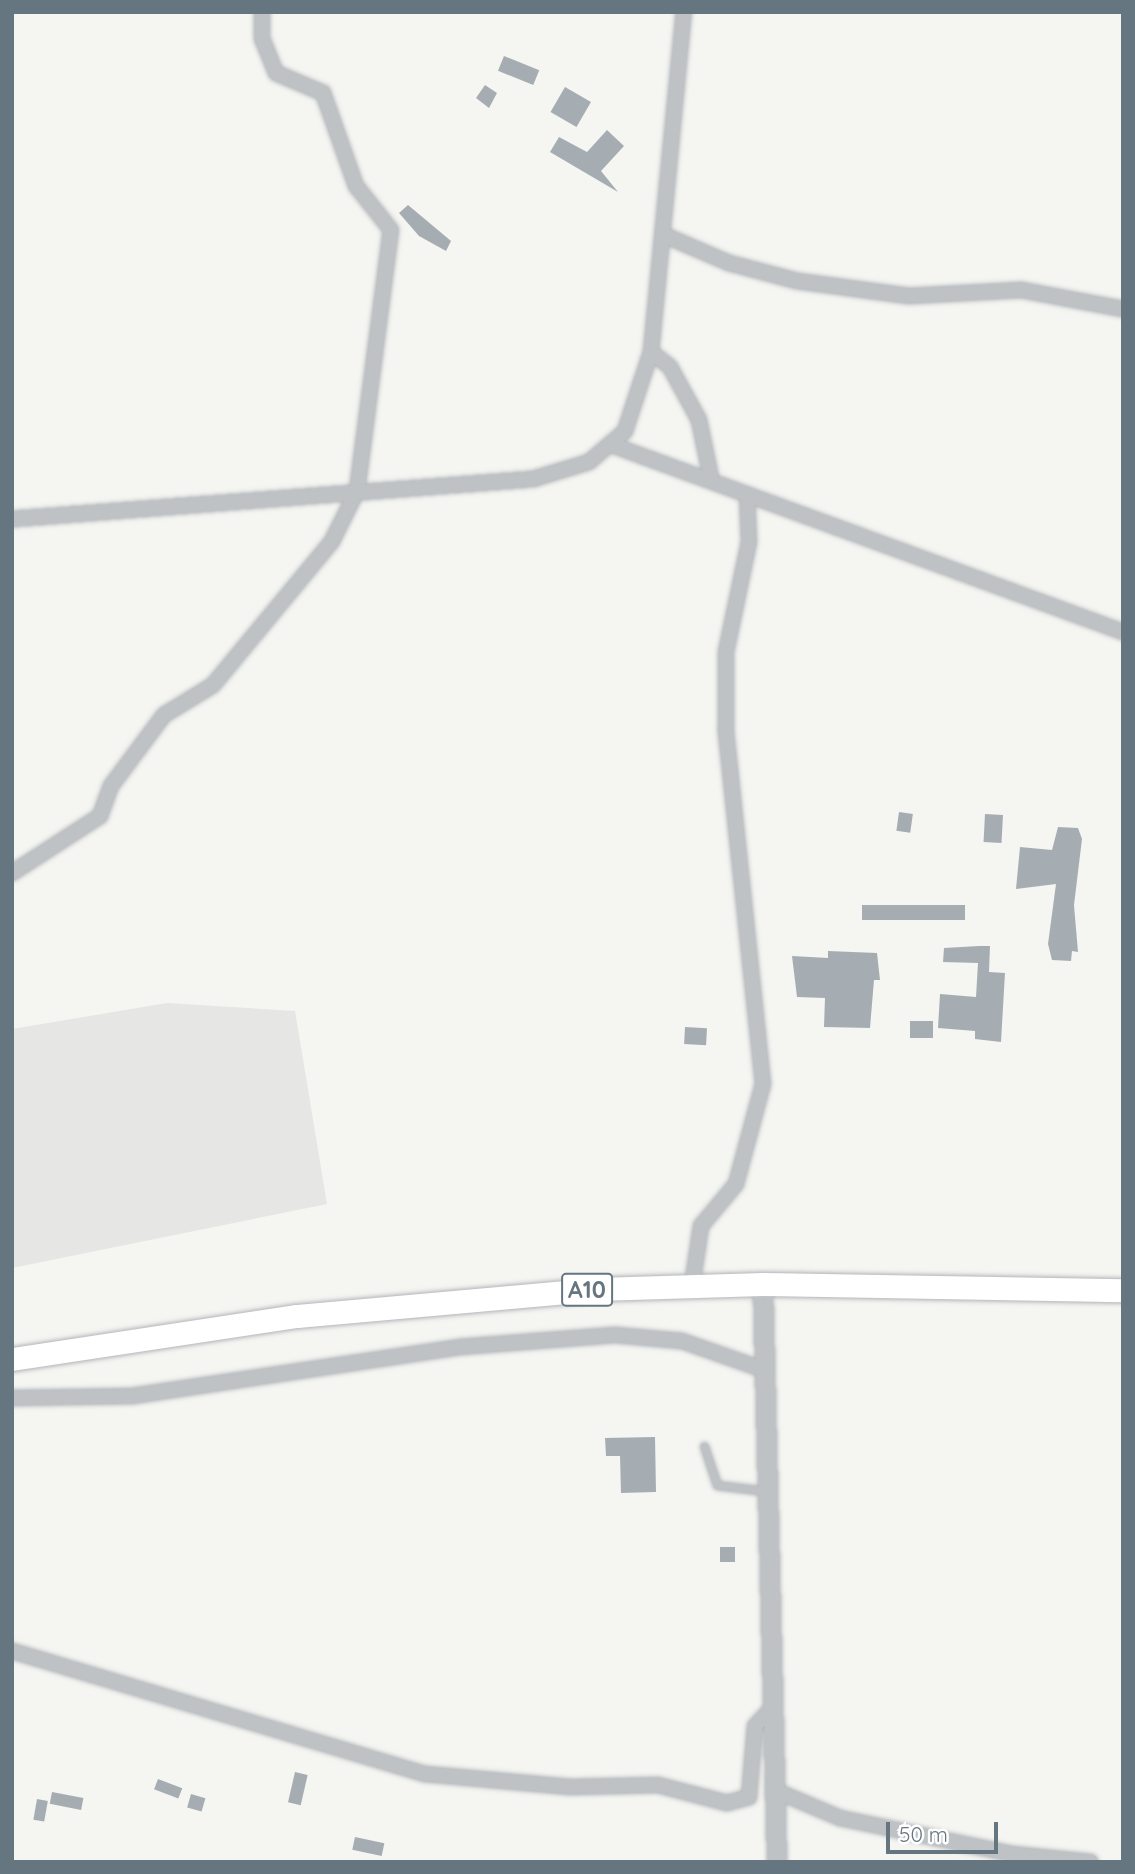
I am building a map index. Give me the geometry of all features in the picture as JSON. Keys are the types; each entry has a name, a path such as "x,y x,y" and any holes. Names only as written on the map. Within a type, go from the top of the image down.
{"main road":[{"name":"A10","path":"12,1359 55,1356 375,1306 692,1286 763,1284 1123,1290"},
{"name":"A10","path":"12,1371 55,1356"}],"street":[{"path":"12,873 100,816 111,786 164,715 222,674 332,541 356,491 391,229 356,186 323,93 276,73 262,39 262,12"},
{"path":"12,519 533,479 589,462 612,445 637,403 651,352 684,12"},
{"path":"664,235 729,263 811,283 909,296 1021,290 1123,309"},
{"path":"651,352 670,367 699,420 711,478"},
{"path":"612,445 711,478 747,495 1123,632"},
{"path":"692,1286 701,1226 736,1184 763,1084 726,729 726,652 749,542 747,495"},
{"path":"763,1284 771,1709 777,1862"},
{"path":"12,1398 132,1396 459,1347 615,1335 682,1341 765,1370"},
{"path":"12,1651 425,1774 570,1787 658,1785 727,1803 749,1797 755,1726 771,1709"},
{"path":"774,1790 840,1818 1012,1854 1091,1862"}],"lane":[{"path":"704,1446 717,1485 767,1491"}],"shaded area":[{"path":"167,1003 295,1011 327,1204 12,1268 12,1029"}],"building":[{"path":"504,56 539,70 533,85 498,71"},
{"path":"485,85 497,93 489,108 476,98"},
{"path":"565,87 591,102 576,127 550,112"},
{"path":"607,130 624,146 601,171 618,192 550,152 559,137 587,152"},
{"path":"408,205 451,241 446,251 419,236 399,213"},
{"path":"899,812 913,814 910,833 896,831"},
{"path":"985,814 1003,815 1002,843 984,842"},
{"path":"1058,827 1078,828 1082,839 1074,905 1078,952 1072,951 1071,961 1052,960 1048,944 1056,884 1016,889 1020,847 1052,850"},
{"path":"862,905 965,905 965,920 862,920"},
{"path":"990,946 989,972 1005,973 1001,1042 975,1039 975,1031 938,1028 940,994 976,997 978,963 943,962 944,948"},
{"path":"828,951 877,953 880,980 874,980 870,1028 824,1027 825,998 797,997 792,956 828,958"},
{"path":"910,1021 933,1021 933,1038 910,1038"},
{"path":"685,1027 707,1028 706,1045 684,1044"},
{"path":"655,1437 656,1492 621,1493 620,1456 606,1456 605,1438"},
{"path":"720,1547 735,1547 735,1562 720,1562"},
{"path":"295,1772 308,1775 301,1805 288,1802"},
{"path":"158,1779 182,1788 178,1799 154,1789"},
{"path":"52,1792 83,1798 81,1810 50,1804"},
{"path":"191,1794 205,1798 202,1812 187,1807"},
{"path":"37,1799 48,1801 44,1822 33,1820"},
{"path":"355,1837 384,1843 382,1856 352,1850"}]}
